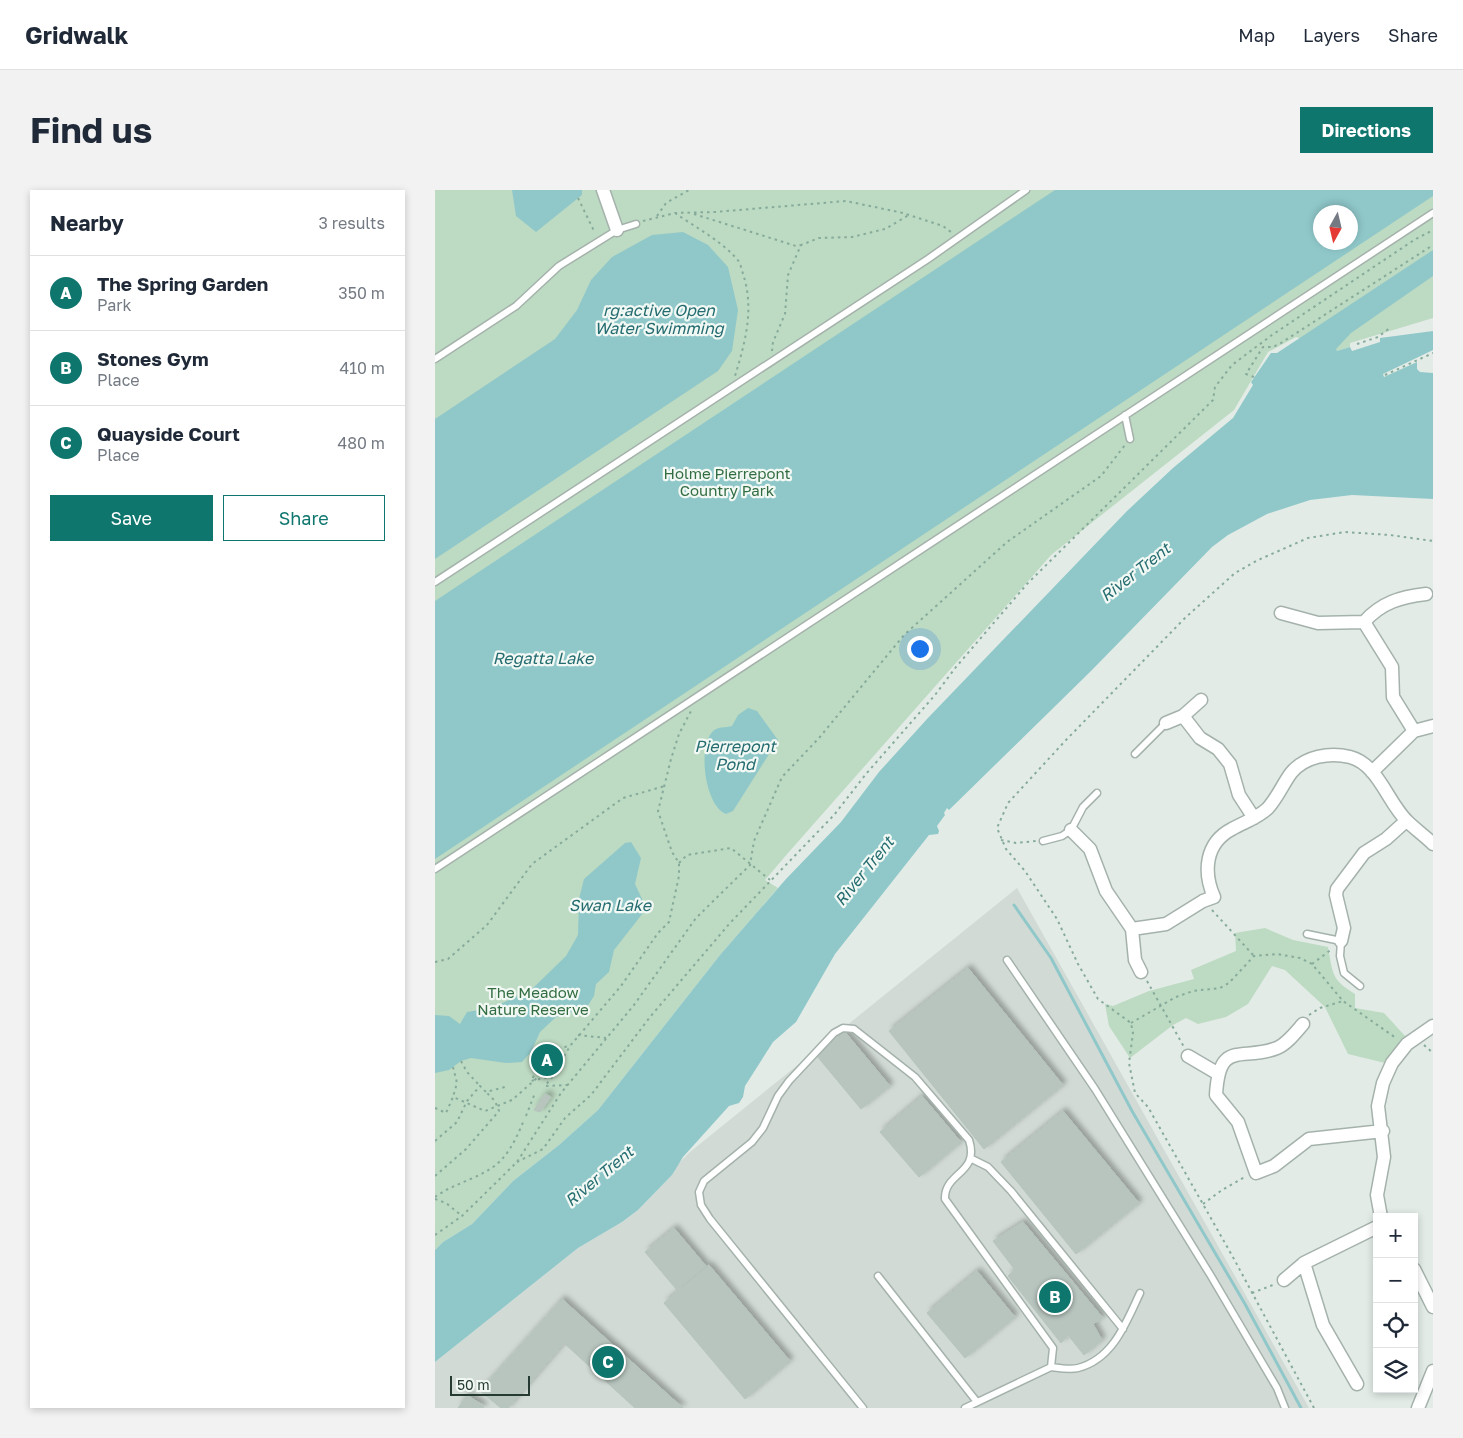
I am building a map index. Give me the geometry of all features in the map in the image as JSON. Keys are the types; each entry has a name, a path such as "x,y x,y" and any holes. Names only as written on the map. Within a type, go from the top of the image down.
{"street":[{"path":"603,190 617,230"},
{"path":"1281,613 1318,623 1364,622 1375,609 1420,591"},
{"path":"1364,622 1392,667 1393,697 1414,731"},
{"path":"1165,723 1183,716 1201,700"},
{"path":"1183,716 1200,738 1218,749 1230,764 1239,795 1253,818"},
{"path":"1372,772 1414,731 1433,726"},
{"path":"1132,930 1166,924 1208,899 1207,864 1211,849 1220,837 1230,829 1268,808 1292,772 1307,760 1330,754 1352,758 1372,772 1406,821 1433,844"},
{"path":"1341,941 1344,928 1336,895 1337,889 1363,853 1386,839 1406,821"},
{"path":"1071,830 1090,849 1107,891 1132,930 1135,960 1141,972"},
{"path":"1303,1024 1280,1047 1265,1052 1234,1055 1224,1062 1217,1073 1216,1095 1238,1122 1256,1172 1274,1166 1309,1139 1383,1131"},
{"path":"1380,1213 1377,1195 1384,1158 1383,1131 1378,1106 1383,1083 1392,1063 1407,1044 1433,1026"},
{"path":"1188,1056 1217,1073"},
{"path":"1284,1280 1304,1263 1373,1229"},
{"path":"1304,1263 1323,1325 1357,1384"},
{"path":"1418,1277 1433,1307"},
{"path":"1418,1408 1433,1371"}],"lane":[{"path":"435,582 929,259 1025,190"},
{"path":"435,869 1433,214"},
{"path":"435,359 516,306 559,266 617,230 636,224"},
{"path":"1125,415 1130,439"},
{"path":"1135,754 1165,723"},
{"path":"1043,841 1062,836 1071,830 1083,807 1097,793"},
{"path":"1307,934 1341,941 1340,956 1344,973 1356,980 1360,986"},
{"path":"1007,960 1095,1089 1211,1276 1277,1388 1285,1408"},
{"path":"863,1408 710,1219 701,1205 699,1192 703,1181 752,1142 763,1128 778,1096 789,1081 834,1033 843,1028 854,1030 860,1034 926,1088 969,1140 973,1152 972,1159 947,1187 945,1199 1053,1348 1051,1367"},
{"path":"972,1159 988,1167 1011,1191 1123,1329"},
{"path":"878,1276 977,1402"},
{"path":"965,1408 1051,1367 1076,1369 1091,1363 1101,1356 1123,1329 1140,1293"}],"path":[{"path":"657,216 666,203 689,190"},
{"path":"578,198 600,241"},
{"path":"636,224 657,216 675,213 846,201 909,215 943,226 958,237"},
{"path":"675,213 724,247 739,261 747,288 749,310 746,342 732,387"},
{"path":"690,213 796,246 819,238 852,236 885,229 909,215"},
{"path":"517,1162 543,1149 565,1118 591,1095 650,1017 770,880 834,815 866,774 935,695 956,667 1027,584 1213,400 1215,387 1232,365 1280,329 1414,240 1433,230"},
{"path":"770,362 773,342 785,314 788,275 803,241"},
{"path":"1254,377 1246,374 1263,347 1273,347 1281,343 1433,245"},
{"path":"1357,344 1378,338 1391,327"},
{"path":"1385,375 1433,353"},
{"path":"435,1235 462,1216 517,1162 568,1085 634,1005 696,918 751,865 754,841 782,777 819,738 904,635 1007,542 1101,476 1130,439"},
{"path":"1313,1408 1203,1204 1148,1107 1135,1093 1129,1062 1133,1033 1131,1023 1098,999 1078,964 1057,919 1001,840 997,828 1008,803 1185,618 1235,574 1258,560 1308,538 1345,532 1390,535 1433,541"},
{"path":"679,863 672,852 658,811 679,734 692,708"},
{"path":"435,962 448,959 487,925 532,864 623,798 665,786"},
{"path":"1001,840 1016,843 1043,841"},
{"path":"568,1085 545,1086 553,1076 569,1046 621,986 658,933 669,922 673,912 679,863 687,855 731,848 770,880"},
{"path":"1208,899 1254,956"},
{"path":"1312,964 1341,941"},
{"path":"1131,1023 1176,997 1193,991 1220,988 1229,983 1254,956 1277,954 1300,958 1312,964 1343,1001 1407,1044"},
{"path":"1141,972 1162,1005 1188,1056"},
{"path":"1303,1024 1311,1013 1320,1008 1343,1001"},
{"path":"578,1035 606,1038"},
{"path":"553,1076 537,1078 531,1081 538,1068 550,1053 569,1046"},
{"path":"435,1176 466,1149 499,1111 495,1101 467,1072 461,1061"},
{"path":"435,1108 446,1113 457,1083 453,1067"},
{"path":"453,1097 467,1101 485,1111 498,1108 512,1100 537,1078"},
{"path":"435,1141 457,1122 467,1101 480,1086"},
{"path":"486,1092 505,1087"},
{"path":"526,1116 535,1093"},
{"path":"462,1216 435,1198 447,1187 486,1170 503,1158 524,1120"},
{"path":"1203,1204 1228,1186 1256,1172"},
{"path":"1252,1293 1284,1280"}],"shaded area":[{"path":"1017,888 1309,1408 435,1408 435,1362 578,1248 622,1222 638,1210 672,1175 676,1166 690,1152"}],"green space":[{"name":"Holme Pierrepont Country Park","path":"435,190 1433,190 1433,318 1350,343 1350,347 1337,351 1296,337 1268,352 1234,410 1051,555 765,880 778,888 720,955 598,1110 559,1145 513,1181 472,1224 443,1242 435,1250"},
{"path":"1265,928 1293,940 1328,947 1334,975 1341,984 1355,994 1355,1008 1384,1013 1406,1037 1385,1063 1348,1054 1325,1007 1285,970 1272,966 1248,1004 1226,1017 1198,1024 1186,1018 1173,1025 1130,1058 1109,1026 1105,1004 1113,1006 1149,991 1194,979 1191,970 1236,951 1235,933"}],"water":[{"path":"512,190 582,190 582,195 536,232 516,216"},
{"name":"Regatta Lake","path":"1055,190 1433,190 1433,196 1358,246 1358,205 1313,205 1313,250 1352,250 435,859 435,601"},
{"name":"rg:active Open Water Swimming","path":"683,232 708,245 728,267 738,310 732,351 718,371 435,559 435,419 555,339 577,310 591,280 612,257 652,235"},
{"name":"River Trent","path":"1433,250 1433,276 1351,333 1336,349 1337,351 1350,347 1352,351 1380,342 1380,338 1433,331 1433,350 1383,374 1384,377 1417,362 1417,369 1420,372 1433,373 1433,499 1352,495 1310,500 1267,514 1228,535 1212,547 1092,670 949,810 947,808 944,813 945,815 937,826 938,834 929,835 835,954 796,1022 773,1042 745,1086 743,1097 739,1103 729,1106 683,1157 672,1175 638,1210 622,1222 578,1248 435,1362 435,1250 443,1242 472,1224 513,1181 559,1145 598,1110 720,955 786,879 841,822 879,772 927,719 1127,511 1173,468 1233,418 1253,385 1251,382 1271,353 1277,353"},
{"name":"Pierrepont Pond","path":"748,708 757,711 778,740 733,811 726,814 719,809 708,788 705,750 708,739 715,729 732,726 738,715"},
{"name":"Swan Lake","path":"631,842 641,858 635,884 643,901 643,913 614,950 609,972 596,984 594,996 587,1007 556,1017 540,1032 531,1052 522,1062 506,1063 471,1058 461,1061 449,1070 435,1073 435,1015 449,1016 460,1024 467,1012 492,1008 532,989 566,956 578,935 579,899 584,879 625,843"}],"building":[{"path":"968,968 1063,1085 984,1149 889,1031"},
{"path":"845,1032 890,1086 861,1109 817,1056"},
{"path":"545,1094 551,1097 540,1112 534,1110"},
{"path":"922,1096 961,1142 919,1177 880,1132"},
{"path":"1063,1111 1139,1203 1076,1254 1001,1162"},
{"path":"1023,1222 1103,1318 1093,1324 1102,1340 1084,1355 1068,1335 1061,1343 1008,1276 1015,1270 993,1241"},
{"path":"674,1228 706,1266 677,1290 645,1252"},
{"path":"709,1265 790,1361 745,1399 664,1303"},
{"path":"977,1271 1015,1317 965,1358 927,1313"},
{"path":"562,1299 683,1408 635,1408 564,1343 508,1408 501,1408 480,1391"},
{"path":"467,1395 484,1406 483,1408 458,1408"}],"waterway":[{"path":"1014,905 1051,958 1132,1111 1245,1304 1301,1408"}],"place":[{"name":"The Spring Garden","path":"547,1060"},
{"name":"Stones Gym","path":"1055,1297"},
{"name":"Quayside Court","path":"608,1362"}],"park label":[{"name":"The Meadow Nature Reserve","path":"533,1000"}]}
